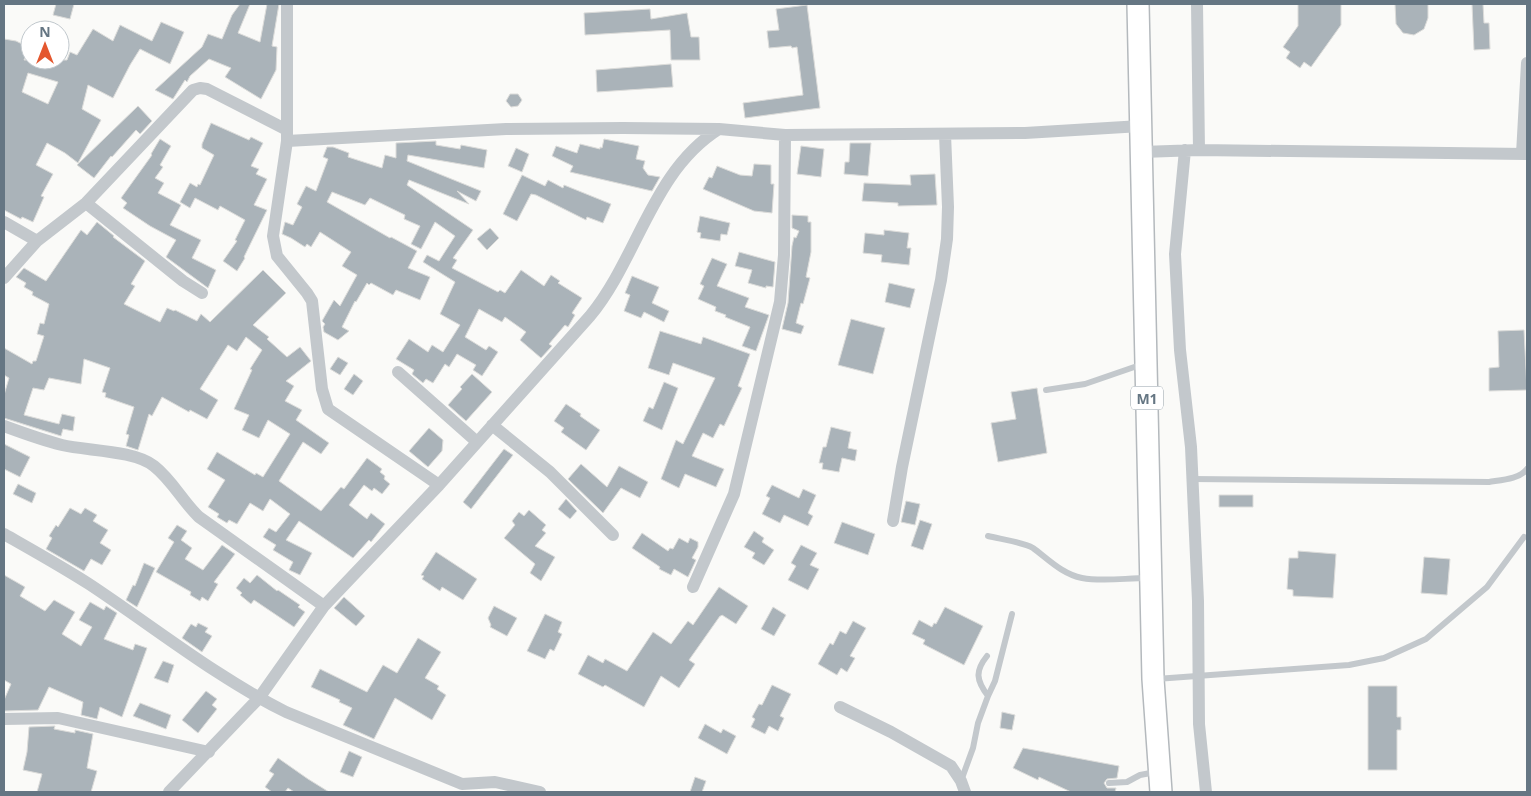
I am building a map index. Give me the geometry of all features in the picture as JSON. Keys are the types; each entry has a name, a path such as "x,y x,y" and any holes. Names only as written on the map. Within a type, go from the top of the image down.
{"highway":[{"name":"M1","path":"1138,4 1153,679 1161,792"}],"street":[{"path":"286,4 287,135 274,236 277,256 312,301 322,389 328,409 439,486"},
{"path":"1197,4 1199,150"},
{"path":"1142,152 1199,150 1524,154 1527,63"},
{"path":"4,278 37,241 86,203 193,90 200,88 207,89 287,135 623,128 719,129 785,135 945,134 1026,133 1141,126"},
{"path":"169,792 259,698 324,606 439,486 605,298 673,172 704,138 719,129"},
{"path":"893,521 946,247 948,207 945,134"},
{"path":"693,587 734,494 780,302 784,255 785,135"},
{"path":"1185,150 1176,254 1180,342 1188,413 1192,479 1198,601 1199,724 1206,792"},
{"path":"86,203 183,281 202,293"},
{"path":"4,222 37,241"},
{"path":"398,372 477,442"},
{"path":"492,425 550,472 613,535"},
{"path":"4,426 63,445 109,451 132,456 153,464 163,473 199,517 324,606"},
{"path":"4,534 87,583 259,698 304,720 462,784 495,782 540,792"},
{"path":"840,707 891,732 951,766 963,787"},
{"path":"4,719 58,718 209,752"}],"lane":[{"path":"1046,390 1085,384 1146,363"},
{"path":"1192,479 1490,482 1505,480 1524,473 1527,469"},
{"path":"988,536 1031,547 1047,560 1080,578 1151,578"},
{"path":"1153,679 1348,665 1384,658 1426,639 1479,594 1524,537"},
{"path":"963,787 978,723 995,681 1012,614"},
{"path":"987,656 980,664 978,674 982,688 988,696"},
{"path":"1109,782 1127,782 1140,775 1160,771"}],"building":[{"path":"56,4 74,4 70,19 53,15"},
{"path":"240,4 250,4 238,33 260,42 267,4 279,4 272,46 277,47 276,70 261,99 225,77 231,68 209,59 190,76 187,82 185,80 173,99 155,90 202,47 208,34 222,39 232,15"},
{"path":"1298,4 1341,4 1341,25 1311,67 1304,62 1300,68 1286,58 1290,52 1283,47 1298,26"},
{"path":"1395,4 1428,4 1428,18 1424,29 1414,35 1403,33 1396,24"},
{"path":"1472,4 1483,4 1484,23 1489,23 1490,49 1474,50"},
{"path":"807,5 820,108 745,118 743,103 803,95 797,47 769,48 767,31 779,30 776,9"},
{"path":"650,9 651,19 687,13 691,37 699,37 700,60 671,60 670,30 585,35 584,13"},
{"path":"161,22 184,32 170,64 140,49 113,98 88,85 82,109 101,120 78,163 47,143 36,165 53,174 41,196 44,197 33,222 22,217 21,219 4,210 4,39 20,43 20,70 70,70 70,52 77,55 93,29 113,41 120,25 152,41","holes":["28,73 58,82 48,104 22,92"]},
{"path":"671,64 673,87 597,92 596,70"},
{"path":"510,94 518,94 522,100 518,106 511,107 506,101"},
{"path":"138,106 152,121 140,134 136,130 111,156 94,178 77,165"},
{"path":"211,123 249,140 251,137 263,143 251,166 259,169 256,174 267,179 254,205 267,210 237,271 223,261 237,241 235,240 245,220 220,206 218,210 195,198 190,208 180,202 190,183 197,187 198,184 200,185 214,155 202,148"},
{"path":"160,139 171,146 160,165 163,167 155,178 164,183 158,193 181,205 170,225 201,240 192,258 216,270 208,288 166,257 176,240 123,208 127,203 121,198 152,155"},
{"path":"604,139 639,146 636,159 645,161 643,168 648,175 660,177 652,191 570,172 573,166 552,156 556,146 577,153 580,144 600,149"},
{"path":"436,141 436,145 460,149 461,145 487,150 484,168 408,155 407,161 481,191 476,201 457,191 469,204 409,180 407,185 473,230 453,258 457,260 452,268 498,292 500,290 505,293 521,270 544,286 551,275 560,281 558,283 582,298 572,313 575,315 568,327 565,325 549,344 552,346 541,358 520,340 526,332 505,317 502,322 479,309 465,337 486,350 489,346 498,352 482,376 473,370 476,365 457,354 449,367 445,364 433,383 426,379 423,383 412,374 414,370 396,359 409,339 428,352 432,345 443,352 460,325 440,314 455,282 423,262 427,255 439,261 455,236 435,222 421,249 411,244 420,226 404,219 405,215 370,198 365,205 332,192 327,202 417,251 408,268 430,277 420,300 396,290 393,295 371,283 369,285 367,283 355,301 342,327 349,331 338,340 324,332 323,327 325,324 322,321 334,300 340,306 357,275 342,266 351,252 320,232 311,247 307,244 305,247 282,234 285,222 293,225 302,207 297,204 306,186 316,191 328,159 323,157 327,147 333,147 349,153 348,157 382,168 385,155 396,158 396,143"},
{"path":"850,143 871,143 868,176 844,174 845,162 849,162"},
{"path":"801,146 824,149 821,177 797,174"},
{"path":"516,148 529,154 522,172 508,166"},
{"path":"754,164 771,165 771,184 774,184 772,213 754,211 703,189 709,177 712,178 717,166 740,175 752,176"},
{"path":"935,174 937,205 898,206 898,203 862,201 864,183 911,185 910,175"},
{"path":"522,175 545,186 548,180 563,188 564,185 611,204 603,223 587,217 586,220 531,194 517,221 503,214"},
{"path":"792,215 808,216 808,222 811,222 811,252 806,277 810,278 796,323 804,326 801,334 782,329 788,303 792,246 794,237 796,238 799,231 792,228"},
{"path":"700,216 730,223 727,235 721,234 720,241 700,238 701,233 697,232"},
{"path":"97,222 113,237 145,261 131,284 135,286 124,304 160,322 167,308 197,321 201,314 210,322 263,270 286,293 253,325 269,337 267,339 287,357 300,347 311,361 286,381 294,386 285,401 302,410 296,420 329,443 321,454 303,442 279,481 321,511 341,487 344,489 367,458 382,469 380,472 390,484 382,494 374,488 372,491 364,485 349,505 367,519 371,513 385,524 371,542 369,540 353,558 299,521 286,540 312,553 300,575 289,570 293,562 273,550 276,545 263,537 269,528 276,532 290,514 270,499 263,511 250,503 237,524 229,520 227,523 217,517 219,514 208,507 225,480 207,469 217,452 255,475 256,473 263,477 290,434 268,420 259,438 242,430 249,415 234,409 252,370 250,369 262,350 246,337 237,351 228,345 200,389 218,400 207,419 190,410 189,412 162,397 152,416 149,414 138,450 126,446 129,435 126,434 134,407 105,397 106,393 102,392 110,368 84,359 81,384 49,378 44,390 33,388 24,415 59,424 62,414 75,417 73,431 63,429 61,436 4,418 4,395 9,378 4,375 4,348 32,364 33,361 36,361 44,336 37,334 40,323 44,324 49,304 32,295 33,292 24,287 26,283 16,277 24,268 46,281 81,230 87,235"},
{"path":"490,228 499,238 487,250 477,239"},
{"path":"884,230 909,233 907,248 911,248 909,265 881,262 882,255 863,253 865,233 884,235"},
{"path":"739,252 775,262 773,287 766,286 766,288 748,283 752,270 735,266"},
{"path":"712,258 727,264 717,286 749,298 745,307 769,315 756,351 742,346 750,327 725,317 726,315 715,311 716,307 698,299 704,286 700,284"},
{"path":"632,276 659,287 652,303 669,311 664,322 644,312 641,318 624,311 630,295 625,293"},
{"path":"889,283 915,289 910,308 885,302"},
{"path":"851,319 885,328 873,374 838,365"},
{"path":"1524,330 1527,390 1489,391 1489,368 1499,367 1498,331"},
{"path":"660,331 701,344 703,337 750,354 738,386 742,388 724,426 720,424 713,438 703,433 692,456 724,469 716,487 685,474 679,488 661,479 676,440 683,444 715,378 673,363 669,375 648,368"},
{"path":"338,357 348,363 340,375 330,369"},
{"path":"354,374 363,381 353,395 344,389"},
{"path":"472,374 492,392 466,421 448,405 462,389 460,387"},
{"path":"664,382 678,388 662,430 643,421 649,407 653,409"},
{"path":"1037,388 1047,453 998,462 991,423 1016,419 1011,392"},
{"path":"566,404 600,430 586,450 561,432 564,428 554,421"},
{"path":"831,427 851,432 848,448 857,450 855,461 842,458 839,472 822,469 823,463 819,463 823,447 826,447"},
{"path":"429,428 443,440 442,451 428,467 409,451"},
{"path":"4,444 30,457 20,477 4,469"},
{"path":"504,449 513,455 471,509 463,502"},
{"path":"581,464 607,487 619,466 648,482 640,498 621,488 603,513 568,479"},
{"path":"18,484 36,493 32,503 13,494"},
{"path":"772,485 799,498 803,489 816,495 808,513 813,516 808,526 784,515 780,523 762,514 770,498 766,496"},
{"path":"1219,495 1253,495 1253,507 1219,507"},
{"path":"566,499 577,511 570,519 558,509"},
{"path":"906,501 920,504 915,525 901,522"},
{"path":"70,508 81,514 85,508 97,515 93,521 108,530 100,543 111,550 102,565 91,559 84,571 46,549 52,538 49,536 56,525 58,527"},
{"path":"529,510 546,525 542,530 546,533 535,546 555,557 541,581 530,573 535,564 504,538 515,525 512,521 519,512 524,516"},
{"path":"920,520 932,524 923,550 911,546"},
{"path":"842,522 875,534 868,555 834,543"},
{"path":"177,525 187,531 181,540 192,548 185,559 203,570 222,545 235,554 214,582 218,584 208,601 202,597 200,601 190,595 191,592 156,572 174,542 168,538"},
{"path":"754,531 764,538 762,542 774,550 764,565 752,558 755,553 744,547"},
{"path":"642,533 668,551 670,548 673,549 679,538 688,543 690,538 698,542 698,547 692,558 696,560 688,577 674,569 671,575 659,569 660,567 632,548"},
{"path":"801,545 817,553 810,565 819,569 808,590 788,580 796,566 791,563"},
{"path":"1298,551 1336,554 1333,598 1293,596 1293,590 1287,589 1289,558 1298,558"},
{"path":"436,552 477,579 463,600 442,587 440,591 422,579 424,576 421,575"},
{"path":"1424,557 1450,559 1447,595 1421,593"},
{"path":"144,563 155,568 137,607 126,600 133,585 135,586"},
{"path":"4,575 25,587 20,596 45,611 54,600 75,612 62,634 81,646 92,627 79,620 90,602 104,610 106,606 117,613 104,639 133,650 135,644 147,648 122,717 100,707 97,719 81,715 83,702 49,687 38,710 4,711 4,700 11,684 4,680"},
{"path":"257,575 277,591 300,605 298,607 305,612 294,627 254,600 251,604 240,595 242,593 236,588 244,578 250,583"},
{"path":"719,587 748,606 736,624 722,615 720,616 689,660 695,664 679,688 661,676 644,707 605,685 603,687 578,674 588,655 603,663 605,659 627,671 653,632 671,644 688,621 693,625"},
{"path":"344,597 365,616 356,626 334,608"},
{"path":"494,606 517,618 507,636 490,627 488,618"},
{"path":"773,607 786,615 774,636 761,629"},
{"path":"945,607 983,626 964,665 923,644 925,640 912,634 919,620 932,627 934,623 936,624"},
{"path":"545,614 562,622 558,632 562,634 554,651 550,649 545,659 527,651"},
{"path":"853,621 866,628 850,656 855,658 847,672 841,668 837,675 818,664 830,643 833,645 840,631 846,634"},
{"path":"198,623 208,628 205,632 212,636 202,652 182,638 191,624 196,627"},
{"path":"418,638 441,652 425,678 439,686 437,689 446,695 432,720 395,698 374,739 343,725 352,708 339,702 340,700 311,687 320,669 367,692 383,665 397,673"},
{"path":"163,661 174,665 168,683 154,678"},
{"path":"772,685 791,694 780,716 784,718 778,731 769,726 765,734 751,727 755,719 752,717 759,704 762,705"},
{"path":"1368,686 1397,686 1397,717 1401,717 1401,730 1397,730 1397,770 1368,770"},
{"path":"206,691 217,699 212,705 217,709 198,733 182,720"},
{"path":"140,703 171,715 166,729 133,716"},
{"path":"1002,712 1015,715 1012,730 1000,728"},
{"path":"705,724 721,733 723,729 736,736 727,754 698,738"},
{"path":"55,726 54,729 75,733 75,730 93,734 87,768 97,771 91,792 37,792 42,774 23,770 29,727"},
{"path":"1023,748 1119,766 1117,778 1107,779 1104,783 1107,788 1116,788 1115,792 1071,792 1039,777 1038,780 1013,768"},
{"path":"349,751 362,757 353,777 340,772"},
{"path":"278,758 329,792 294,792 288,788 285,792 272,792 265,787 274,774 269,771"},
{"path":"695,777 706,781 702,792 690,792"}]}
